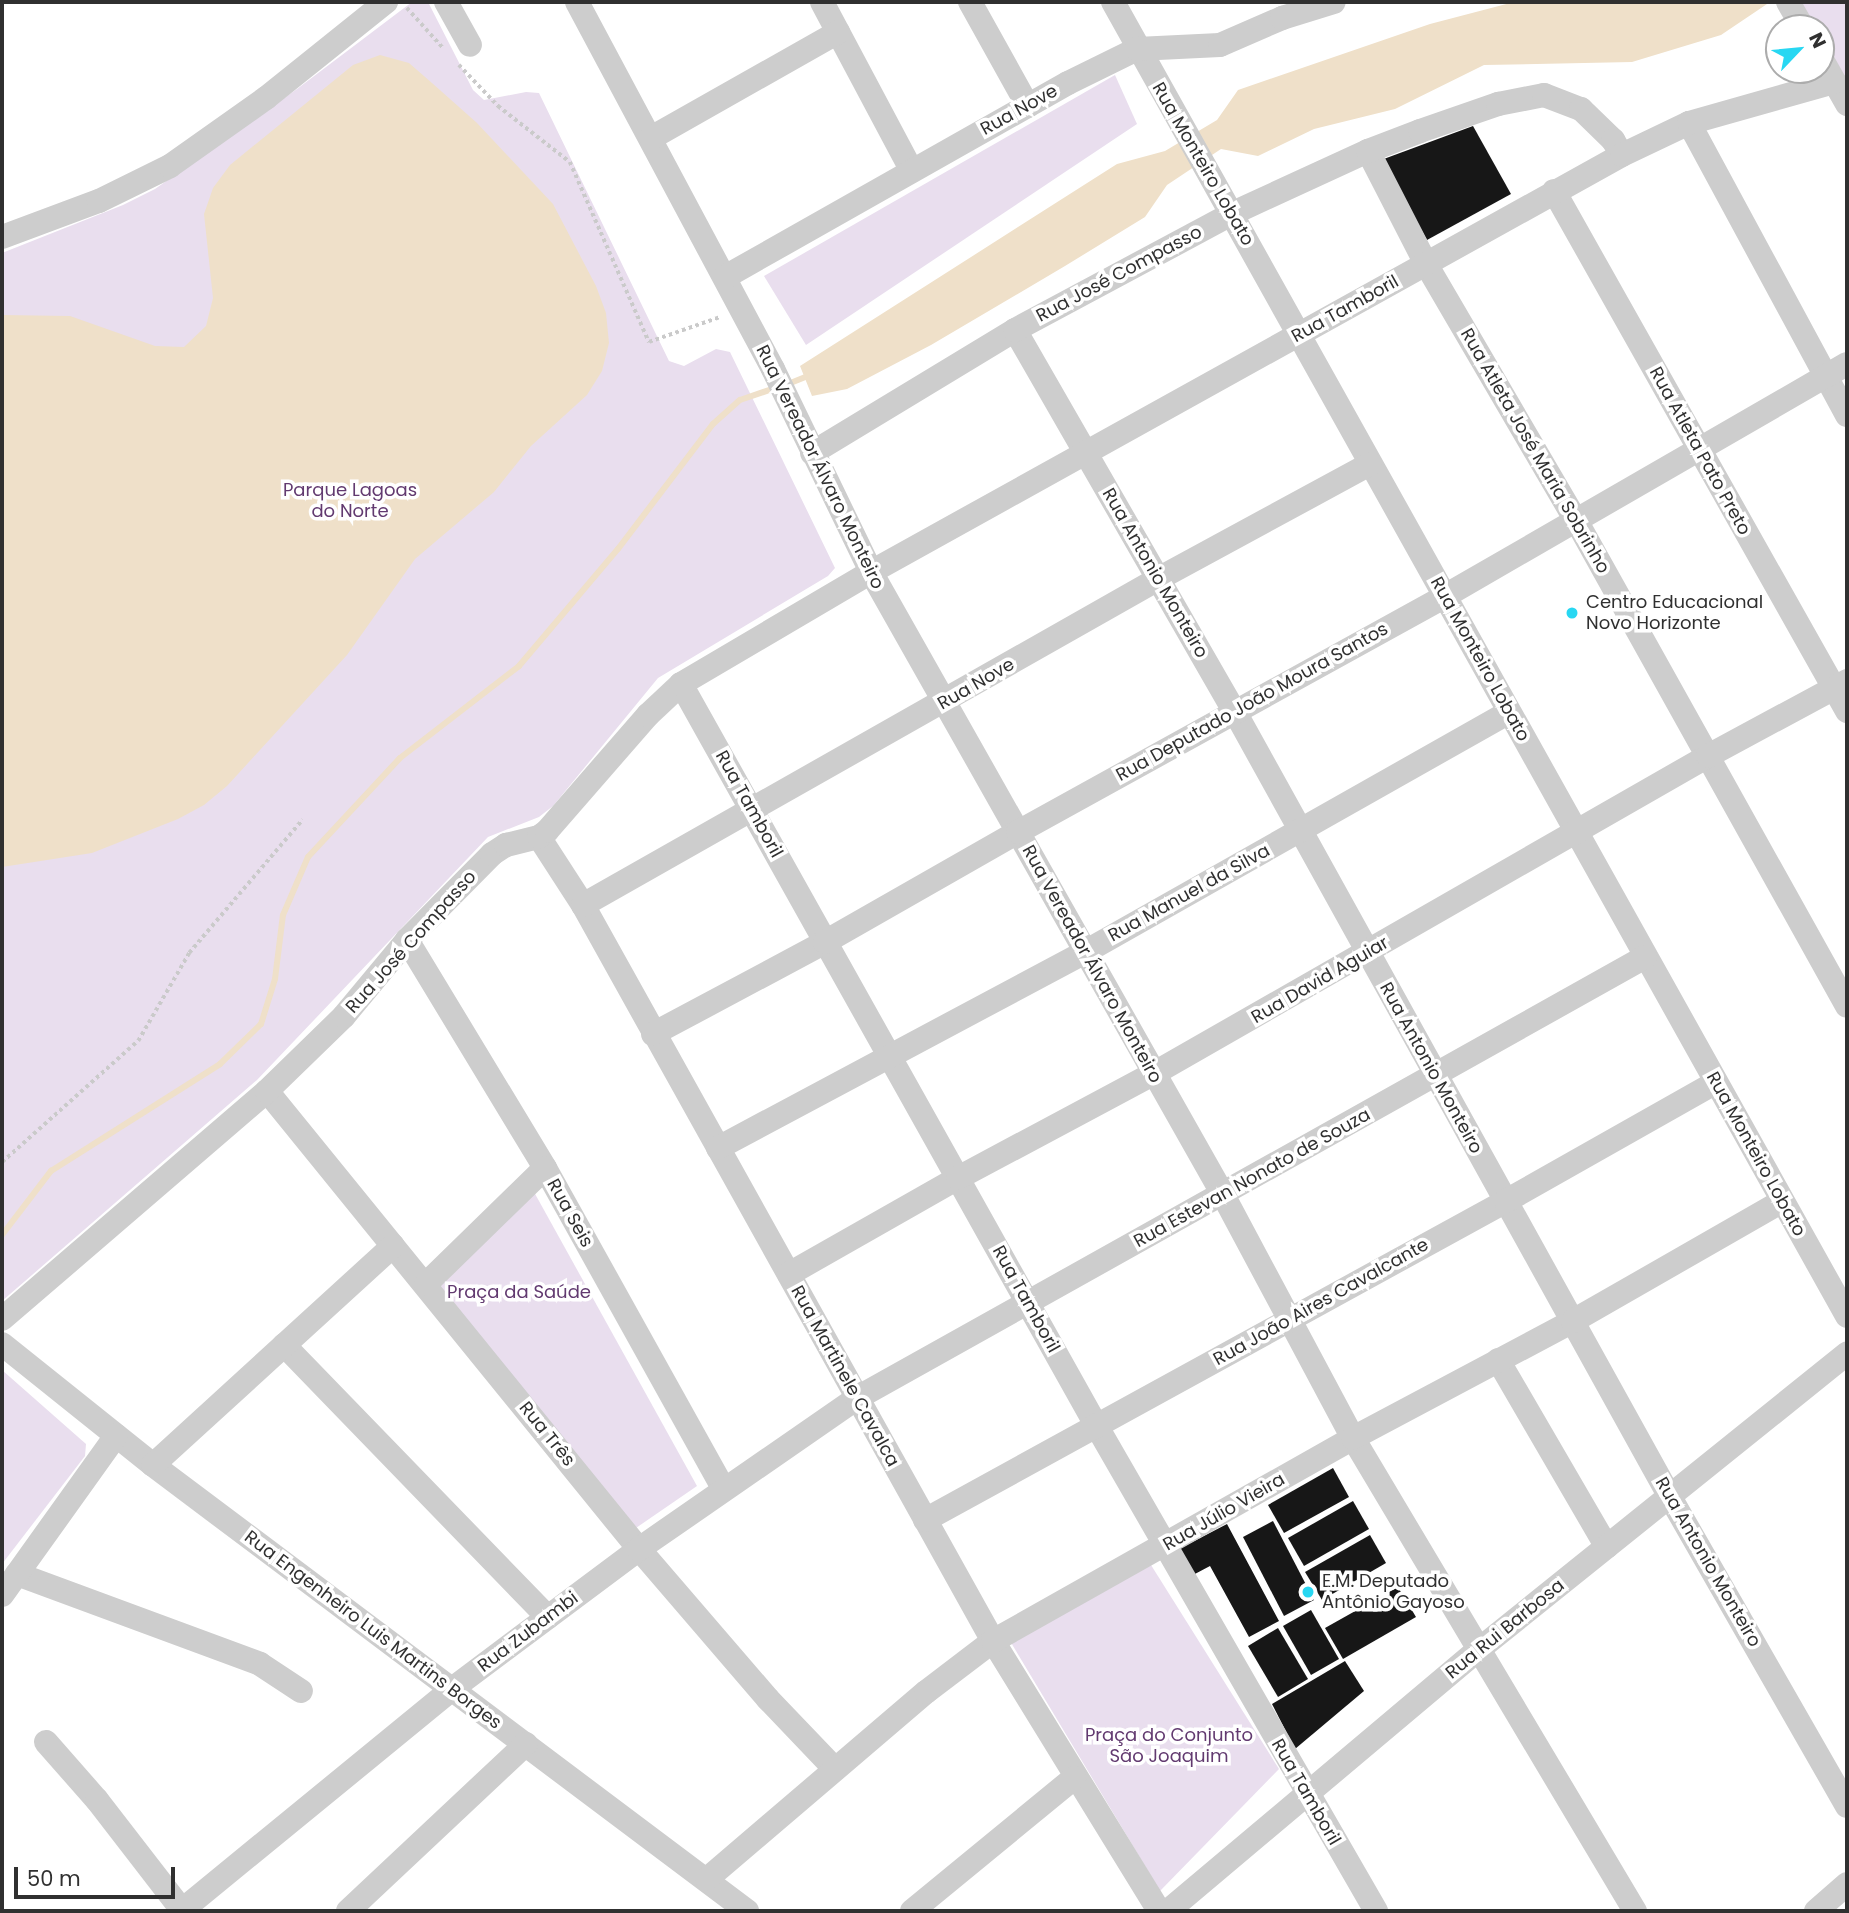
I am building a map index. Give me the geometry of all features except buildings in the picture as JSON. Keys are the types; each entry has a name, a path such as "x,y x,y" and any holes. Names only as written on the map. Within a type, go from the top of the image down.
{"street":[{"path":"2,237 99,201 170,166 266,98 386,2"},
{"path":"446,2 462,52"},
{"name":"Rua Vereador Álvaro Monteiro","path":"577,2 725,277 871,572 1222,1193 1353,1438 1477,1651 1636,1911"},
{"path":"822,2 912,171"},
{"path":"970,2 1028,106"},
{"name":"Rua Monteiro Lobato","path":"1113,2 1847,1316"},
{"name":"Rua Nove","path":"725,277 1028,106 1137,49 1220,45 1278,10 1334,2"},
{"path":"651,138 838,32"},
{"name":"Rua Tamboril","path":"871,572 1622,155 1689,123 1827,84"},
{"path":"1835,84 1847,104"},
{"name":"Rua José Compasso","path":"811,453 1015,330 1231,214 1368,151 1498,104 1545,95 1581,109 1605,132 1622,155"},
{"path":"1689,123 1847,415"},
{"name":"Rua Atleta José Maria Sobrinho","path":"1368,151 1426,264 1577,522 1847,1006"},
{"name":"Rua Atleta Pato Preto","path":"1555,191 1699,451 1841,685 1847,711"},
{"name":"Rua Antonio Monteiro","path":"1015,330 1235,712 1435,1077 1847,1806"},
{"name":"Rua Deputado João Moura Santos","path":"653,1034 825,942 1577,522 1847,364"},
{"name":"Rua Nove","path":"583,905 1158,579 1370,464"},
{"path":"538,837 648,715 681,684 871,572"},
{"name":"Rua Tamboril","path":"681,684 754,810 825,942 1030,1303 1096,1425 1307,1796 1376,1911"},
{"name":"Rua David Aguiar","path":"789,1274 958,1178 1153,1074 1708,756 1841,685"},
{"name":"Rua Manuel da Silva","path":"718,1148 1085,952 1509,712"},
{"name":"Rua José Compasso","path":"2,1319 267,1091 344,1017 407,940 492,854 506,845 538,837"},
{"name":"Rua Martinele Cavalca","path":"538,837 583,905 993,1641 1074,1778 1158,1911"},
{"name":"Rua Seis","path":"407,940 545,1168 724,1490"},
{"name":"Rua Estevan Nonato de Souza","path":"857,1398 1435,1077 1645,957"},
{"name":"Rua João Aires Cavalcante","path":"925,1520 1506,1201 1716,1082"},
{"name":"Rua Três","path":"267,1091 639,1549 800,1735 835,1769"},
{"path":"426,1284 545,1168"},
{"name":"Rua Júlio Vieira","path":"707,1879 926,1692 993,1641 1353,1438 1573,1321 1782,1202"},
{"path":"153,1465 393,1246"},
{"name":"Rua Engenheiro Luis Martins Borges","path":"2,1344 153,1465 747,1911"},
{"path":"284,1345 548,1617"},
{"name":"Rua Rui Barbosa","path":"1168,1911 1477,1651 1847,1353"},
{"path":"1499,1360 1607,1547"},
{"name":"Rua Zubambi","path":"182,1911 452,1689 639,1549 857,1398"},
{"path":"2,1595 116,1436"},
{"path":"17,1574 260,1664 301,1691"},
{"path":"46,1742 97,1800 182,1911"},
{"path":"348,1911 526,1744"},
{"path":"912,1911 1074,1778"},
{"path":"1816,1911 1847,1884"}],"path":[{"path":"402,2 446,51"},
{"path":"462,52 498,106 570,162 649,342 741,309"},
{"path":"2,1162 138,1041 188,953 302,820"}],"green space":[{"name":"Parque Lagoas do Norte","path":"412,2 428,2 473,90 484,100 526,92 539,93 669,361 684,366 716,349 730,352 835,568 828,576 658,678 553,806 539,817 488,837 257,1080 2,1301 2,253 123,205 155,189 297,89"},
{"path":"1797,2 1847,2 1847,89 1835,68 1835,14 1804,14"},
{"path":"1115,75 1137,124 806,345 764,276"},
{"name":"Praça da Saúde","path":"534,1192 697,1486 633,1530 434,1284"},
{"path":"2,1370 86,1444 85,1456 2,1564"},
{"name":"Praça do Conjunto São Joaquim","path":"1151,1565 1279,1769 1160,1891 1010,1641"}],"shaded area":[{"path":"1514,2 1770,2 1721,35 1632,62 1484,65 1395,109 1314,129 1258,156 1221,149 1167,185 1145,217 1065,266 931,345 847,389 812,396 800,366 1117,164 1165,151 1217,120 1238,90 1430,24"},
{"path":"380,55 409,63 477,123 553,204 596,286 606,313 609,343 602,371 587,395 531,446 494,492 415,559 347,655 227,786 204,805 178,819 92,853 2,867 2,315 70,316 155,346 184,347 206,326 213,298 204,214 213,188 230,165 353,65"}],"waterway":[{"path":"788,384 810,375"},
{"path":"2,1235 51,1171 220,1064 261,1024 275,979 283,915 308,857 400,758 519,666 618,549 713,424 740,400 778,387"}],"place":[{"name":"Centro Educacional Novo Horizonte","path":"1572,613"},
{"name":"E.M. Deputado Antônio Gayoso","path":"1308,1592"}]}
